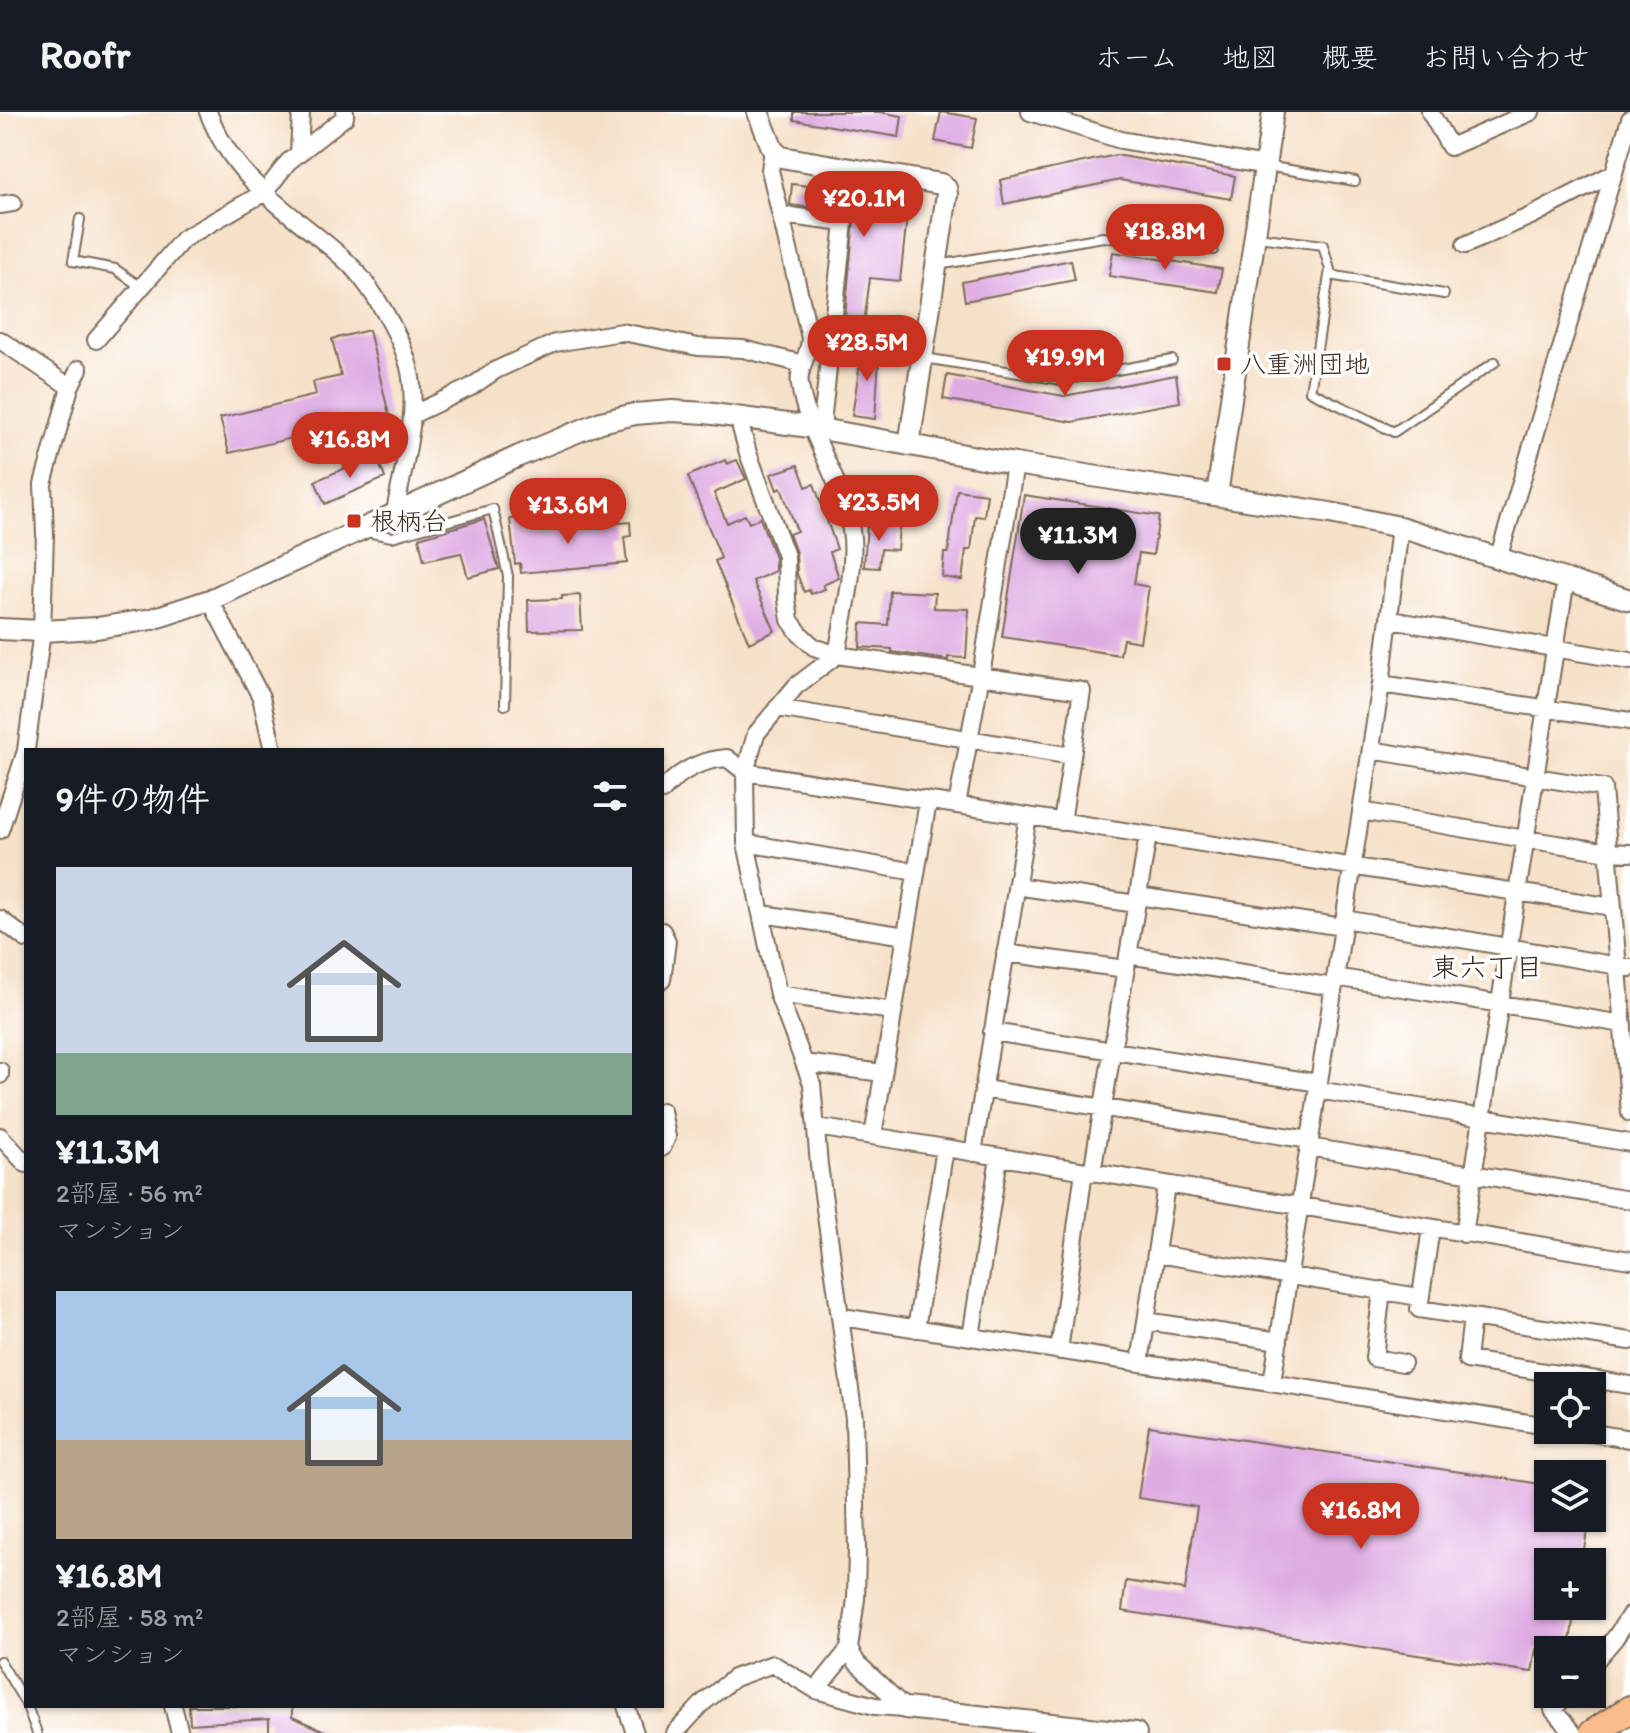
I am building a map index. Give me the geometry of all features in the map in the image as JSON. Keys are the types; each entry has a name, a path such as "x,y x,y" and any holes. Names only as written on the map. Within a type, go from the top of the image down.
{"main road":[{"path":"1593,1733 1630,1709"}],"street":[{"path":"208,112 218,138 234,162 276,205 345,259 372,291 409,367 412,415 395,512"},
{"path":"299,154 301,112"},
{"path":"96,340 183,239 265,192 288,162 345,117 345,112"},
{"path":"758,112 773,150 781,157 941,184 946,188 938,265 909,445"},
{"path":"1030,112 1121,140 1266,166"},
{"path":"1217,495 1273,112"},
{"path":"1430,112 1450,147 1530,112"},
{"path":"1498,559 1630,119"},
{"path":"773,150 770,170 810,338 799,374 800,386 852,536 852,561 837,655 796,686 756,734 745,772 746,843 778,994 812,1084 819,1165 854,1418 856,1599 849,1649 816,1690"},
{"path":"1465,245 1533,215 1614,173"},
{"path":"782,215 844,223 823,414 817,429"},
{"path":"412,415 471,387 496,370 555,343 622,332 698,347 743,349 803,364"},
{"path":"0,340 70,387"},
{"path":"26,748 42,631 43,484 70,387 79,369"},
{"path":"0,629 42,631 97,628 152,619 210,600 395,512 601,422 635,414 672,411 817,429 1400,527 1630,600"},
{"path":"738,417 786,556 790,620 814,647 837,655 1082,691 1062,822"},
{"path":"957,805 1015,464"},
{"path":"1272,1383 1391,620 1400,527"},
{"path":"1464,1234 1566,579"},
{"path":"210,600 261,697 273,748"},
{"path":"1391,620 1630,661"},
{"path":"1381,684 1630,721"},
{"path":"777,708 1072,756"},
{"path":"1371,750 1603,788 1613,907 1624,968 1623,1024 1630,1113"},
{"path":"0,830 24,756"},
{"path":"664,789 672,779 704,760 727,758 745,772 1613,907"},
{"path":"873,1136 928,801"},
{"path":"1361,811 1630,853"},
{"path":"973,1153 1028,816"},
{"path":"1059,1351 1148,835"},
{"path":"746,843 916,872"},
{"path":"1016,886 1344,923 1624,968"},
{"path":"763,914 906,936"},
{"path":"0,919 24,937"},
{"path":"664,935 667,941 664,964"},
{"path":"1005,953 1335,982 1623,1024"},
{"path":"778,994 893,1011"},
{"path":"992,1032 1318,1086 1481,1119 1630,1143"},
{"path":"804,1063 883,1073"},
{"path":"983,1089 1103,1107 1473,1175 1630,1200"},
{"path":"664,1121 667,1137 664,1144"},
{"path":"817,1127 1630,1260"},
{"path":"0,1136 24,1162"},
{"path":"916,1329 945,1148"},
{"path":"971,1337 999,1157"},
{"path":"1140,1363 1166,1185"},
{"path":"1431,1228 1419,1309 1630,1341"},
{"path":"1157,1254 1419,1297"},
{"path":"1382,1290 1374,1358 1403,1363"},
{"path":"842,1317 1534,1424"},
{"path":"1472,1317 1467,1360 1630,1385"},
{"path":"1146,1321 1279,1341"},
{"path":"1606,1435 1630,1439"},
{"path":"1606,1649 1630,1615"},
{"path":"849,1649 857,1663 905,1708"},
{"path":"675,1733 704,1702 734,1678 773,1664 816,1690 875,1706 905,1708 1013,1727 1136,1733"},
{"path":"174,1708 180,1733"},
{"path":"627,1708 635,1733"},
{"path":"1555,1708 1553,1710 1573,1733"}],"lane":[{"path":"1266,166 1355,181"},
{"path":"80,219 73,261 115,269 141,287"},
{"path":"938,265 1103,237 1213,250"},
{"path":"1255,237 1323,245 1329,275 1310,391 1394,432 1495,362"},
{"path":"1329,275 1444,294"},
{"path":"923,358 1062,380 1172,360"},
{"path":"359,530 392,537 493,509 508,576 505,705"},
{"path":"0,1661 24,1700"},
{"path":"28,1708 37,1733"}],"building":[{"path":"794,112 879,112 902,116 899,137 794,120"},
{"path":"941,112 977,118 971,148 935,141"},
{"path":"1116,155 1235,176 1231,199 1120,180 1004,204 1000,180"},
{"path":"792,184 909,198 900,281 870,278 863,330 844,329 854,218 845,212 790,205"},
{"path":"1113,252 1222,269 1218,292 1109,276"},
{"path":"1071,260 1075,280 965,301 962,282"},
{"path":"369,330 389,415 229,453 220,418 316,395 313,382 341,376 332,339"},
{"path":"863,343 880,345 875,419 852,416"},
{"path":"947,375 1064,396 1176,375 1180,402 1072,422 943,399"},
{"path":"376,455 385,478 325,504 315,481"},
{"path":"725,460 727,464 737,460 746,479 714,493 727,523 745,515 749,523 760,518 775,558 775,571 753,581 775,631 749,643 715,561 721,558 688,476"},
{"path":"798,465 806,487 814,484 837,549 830,552 839,578 823,585 825,589 811,594 809,590 804,592 797,574 796,553 789,534 797,531 781,488 777,490 771,474"},
{"path":"957,490 987,494 984,517 975,516 971,550 966,550 962,580 942,577"},
{"path":"1024,495 1159,516 1153,555 1139,553 1134,584 1149,587 1140,642 1123,639 1120,655 1002,637"},
{"path":"533,516 534,531 630,522 631,536 624,537 627,563 521,573 520,563 515,564 510,519"},
{"path":"484,519 499,569 468,577 461,553 424,561 419,538"},
{"path":"867,525 899,527 897,550 881,549 879,568 864,567"},
{"path":"890,591 935,593 934,608 969,609 966,658 948,657 948,660 892,652 892,649 860,647 861,623 888,625"},
{"path":"580,595 582,630 529,631 528,600"},
{"path":"1149,1426 1534,1483 1534,1532 1587,1532 1584,1548 1534,1548 1534,1620 1573,1620 1571,1636 1534,1636 1532,1672 1122,1611 1126,1581 1185,1590 1197,1507 1138,1498"},
{"path":"189,1708 292,1708 292,1717 329,1733 269,1733 269,1719 190,1724"}],"place":[{"name":"八重洲団地","path":"1224,364"},
{"name":"根柄台","path":"354,521"}],"district":[{"name":"東六丁目","path":"1487,967"}]}
